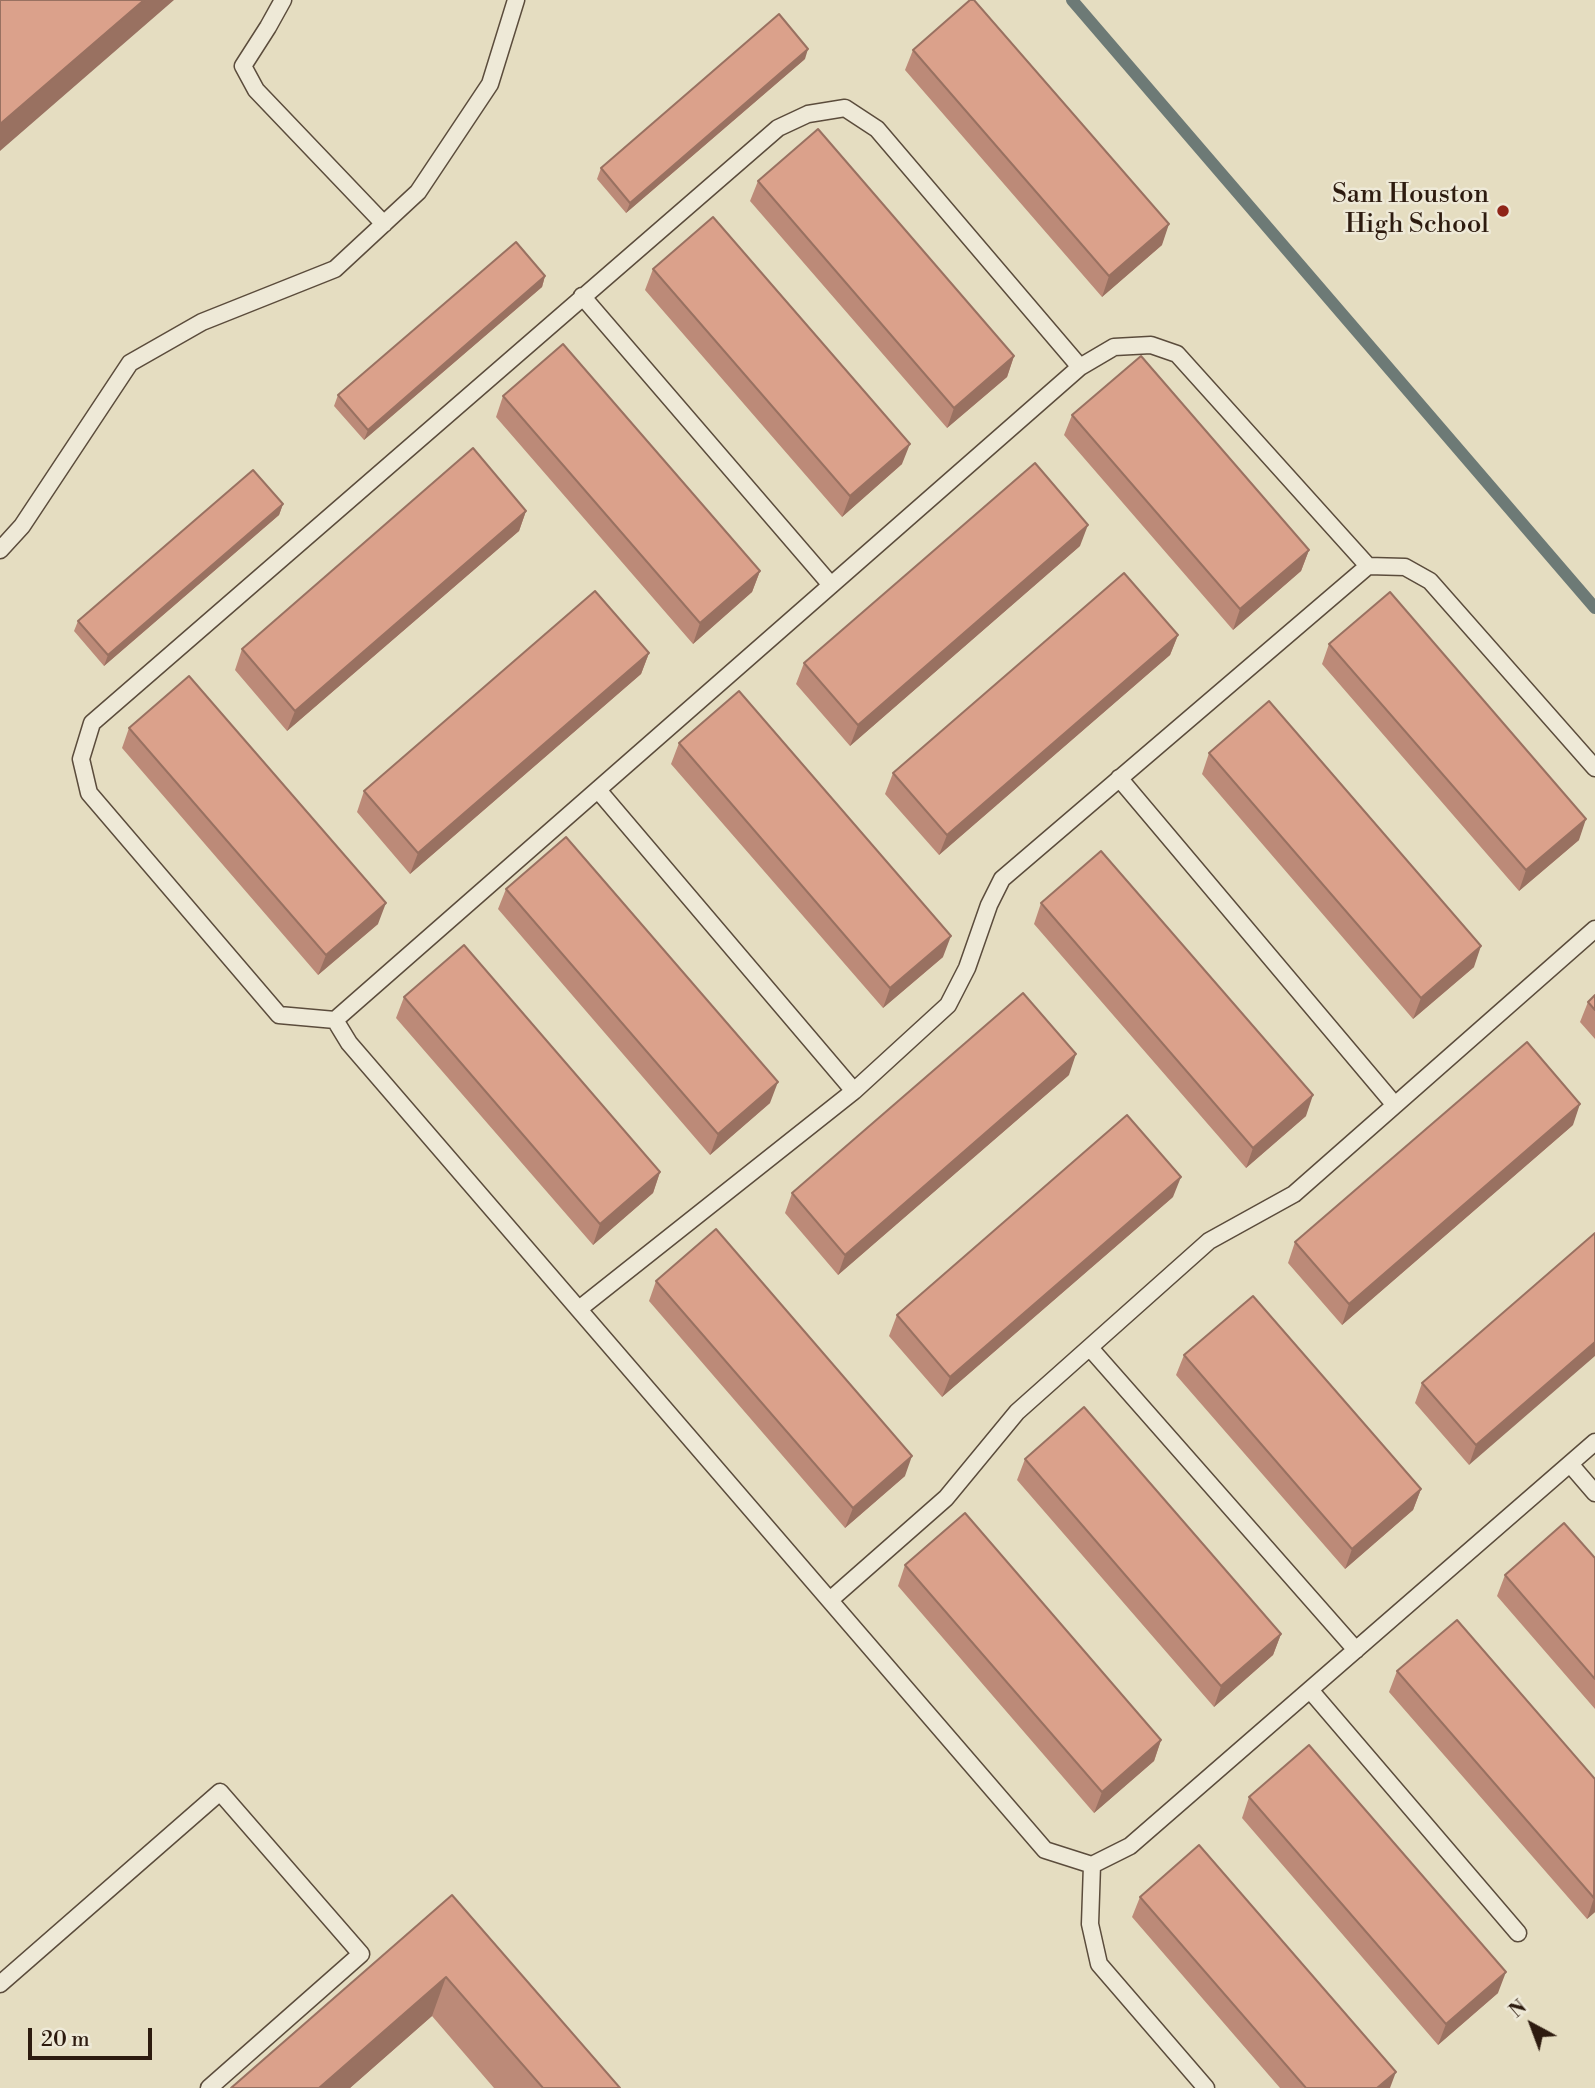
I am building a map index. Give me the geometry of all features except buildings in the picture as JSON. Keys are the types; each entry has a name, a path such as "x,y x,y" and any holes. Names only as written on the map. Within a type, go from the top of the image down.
{"lane":[{"path":"283,0 243,66 256,90 384,224"},
{"path":"0,550 22,526 131,363 202,322 335,269 418,192 490,84 516,0"},
{"path":"1080,367 877,129 845,108 808,114 778,128 92,723 81,759 89,793 279,1015 335,1020 1080,367 1114,346 1151,345 1177,354 1368,566"},
{"path":"582,296 831,585"},
{"path":"579,1309 855,1091 948,1005 967,968 989,905 1002,879 1368,566 1405,567 1430,581 1595,768"},
{"path":"1119,778 1394,1104"},
{"path":"598,790 855,1091"},
{"path":"830,1600 946,1498 1017,1412 1209,1241 1294,1194 1595,929"},
{"path":"335,1020 349,1043 1045,1850 1092,1865 1130,1846 1595,1442"},
{"path":"1090,1348 1356,1650"},
{"path":"1570,1464 1595,1493"},
{"path":"1310,1690 1518,1933"},
{"path":"0,1984 220,1792 361,1954 209,2088"},
{"path":"1092,1865 1090,1924 1099,1964 1206,2088"}],"waterway":[{"path":"1072,0 1595,608"}],"place":[{"name":"Sam Houston High School","path":"1503,211"}]}
